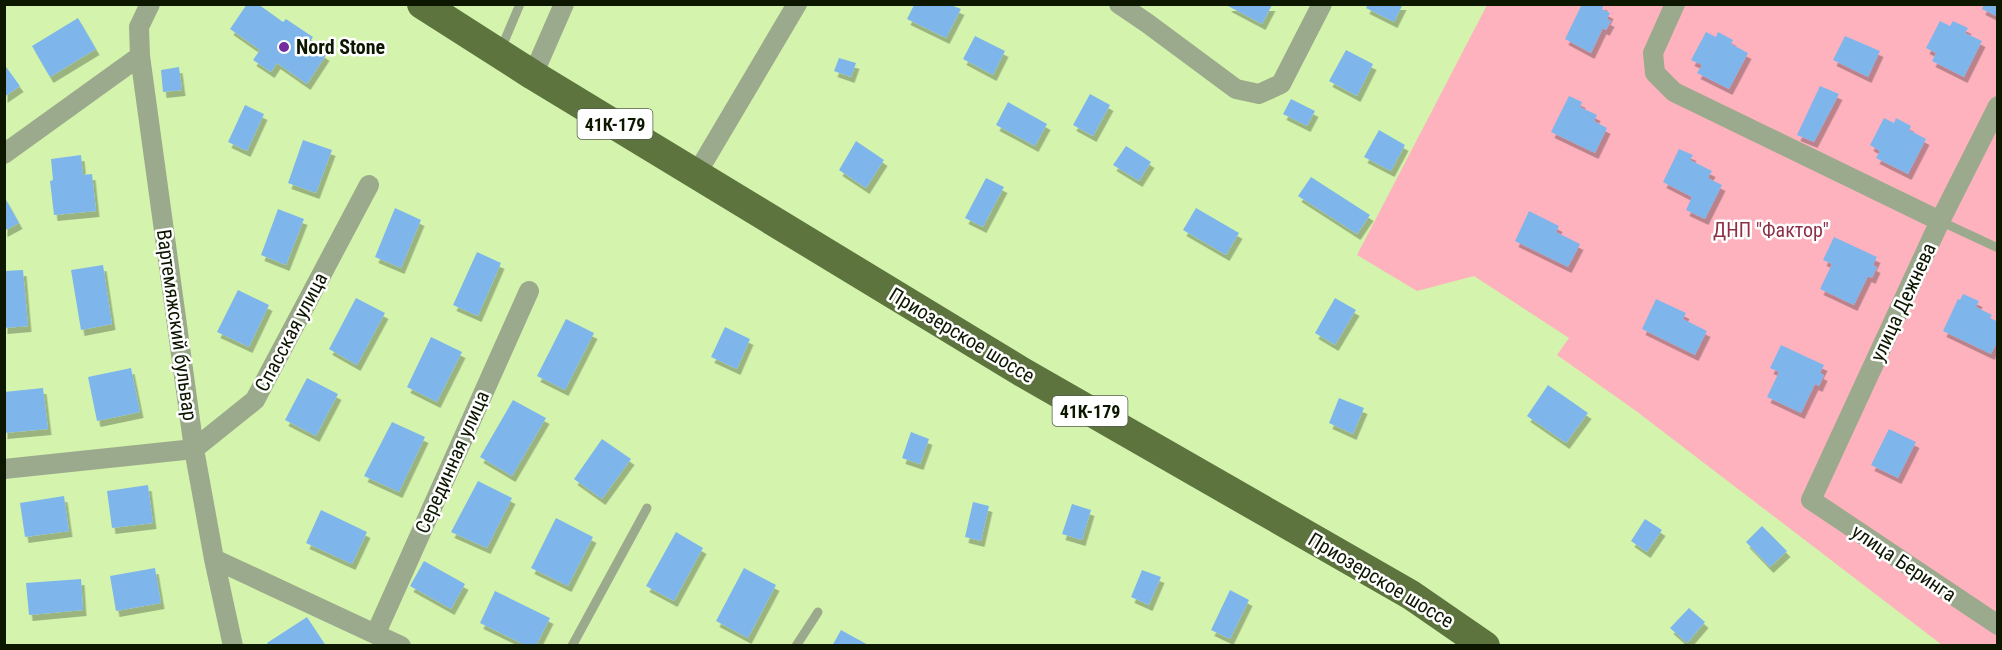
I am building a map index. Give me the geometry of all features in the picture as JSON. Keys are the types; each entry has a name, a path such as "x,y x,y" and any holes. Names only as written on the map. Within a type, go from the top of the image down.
{"main road":[{"name":"41К-179","path":"422,4 534,75"},
{"name":"Приозерское шоссе","path":"534,75 1022,372 1411,595 1485,645"}],"street":[{"name":"Вартемяжский бульвар","path":"150,4 139,27 140,56 194,449 232,645"},
{"path":"534,75 564,4"},
{"path":"697,173 797,4"},
{"path":"1119,4 1236,89 1259,94 1281,84 1322,4"},
{"path":"1675,4 1653,53 1655,73 1674,92 1940,221"},
{"path":"4,154 140,56"},
{"name":"улица Дежнева","path":"1811,500 1940,221 1998,106"},
{"name":"Спасская улица","path":"194,449 255,400 369,185"},
{"name":"Серединная улица","path":"376,633 529,291"},
{"path":"4,469 194,449"},
{"name":"улица Беринга","path":"1811,500 1998,625"},
{"path":"214,559 401,645"}],"lane":[{"path":"499,53 520,4"},
{"path":"1940,221 1998,248"},
{"path":"572,645 647,508"},
{"path":"796,645 818,612"}],"green space":[{"name":"ДНП \"Фактор\"","path":"1487,5 1997,5 1997,645 1942,645 1636,411 1557,355 1569,338 1474,276 1417,291 1357,255"}],"building":[{"name":"Nord Stone","path":"247,4 258,4 283,22 286,19 313,37 309,43 326,55 307,84 277,63 271,72 253,60 260,50 230,29"},
{"path":"1368,4 1403,4 1394,22 1366,8"},
{"path":"1582,4 1604,4 1602,9 1610,13 1607,19 1611,21 1606,30 1603,28 1591,53 1565,39"},
{"path":"1984,4 1998,4 1998,17 1982,9"},
{"path":"914,5 951,5 961,9 946,38 907,19"},
{"path":"1229,5 1272,5 1262,24"},
{"path":"78,18 96,49 50,77 32,46"},
{"path":"1940,21 1950,26 1953,21 1968,28 1965,33 1982,41 1964,77 1932,61 1936,53 1926,48"},
{"path":"1706,32 1716,37 1718,32 1733,40 1731,44 1748,53 1729,89 1697,73 1702,65 1691,60"},
{"path":"975,36 1005,51 993,75 963,59"},
{"path":"1845,36 1880,51 1868,77 1833,60"},
{"path":"1346,50 1373,64 1357,96 1329,81"},
{"path":"839,58 856,63 851,77 834,71"},
{"path":"4,64 20,86 4,97"},
{"path":"179,67 182,90 163,92 161,70"},
{"path":"1820,86 1839,94 1814,142 1797,135"},
{"path":"1090,94 1110,105 1093,136 1073,125"},
{"path":"1569,96 1582,102 1580,107 1597,115 1594,121 1607,128 1595,153 1551,132"},
{"path":"1291,99 1315,111 1307,126 1283,114"},
{"path":"1008,102 1047,124 1035,146 996,125"},
{"path":"245,105 264,114 247,151 228,142"},
{"path":"1884,118 1894,123 1896,118 1911,126 1909,130 1926,139 1908,174 1876,158 1880,151 1870,145"},
{"path":"1379,130 1405,145 1391,171 1364,157"},
{"path":"303,140 332,150 316,193 288,183"},
{"path":"856,141 884,160 866,188 839,170"},
{"path":"1126,146 1151,162 1139,181 1113,165"},
{"path":"1679,149 1693,155 1690,160 1712,171 1708,178 1722,185 1705,219 1686,210 1692,197 1663,182"},
{"path":"81,155 83,175 92,174 96,211 54,215 50,181 53,180 51,159"},
{"path":"1311,177 1370,215 1357,234 1298,196"},
{"path":"986,178 1004,187 983,227 965,218"},
{"path":"4,196 19,223 4,231"},
{"path":"395,208 421,220 401,268 375,257"},
{"path":"1196,208 1239,233 1226,255 1183,230"},
{"path":"278,209 304,219 286,265 261,255"},
{"path":"1529,211 1559,226 1556,232 1580,244 1568,267 1515,241"},
{"path":"1834,237 1877,257 1873,265 1877,267 1872,278 1868,276 1854,305 1820,289 1832,264 1823,260"},
{"path":"477,252 501,263 478,316 453,305"},
{"path":"103,265 112,324 81,330 71,270"},
{"path":"23,270 28,326 4,328 4,271"},
{"path":"238,290 269,305 249,347 217,332"},
{"path":"1963,294 1979,301 1976,307 1992,315 1990,318 1998,322 1998,341 1991,354 1943,331 1958,299 1960,300"},
{"path":"356,298 385,313 357,365 329,349"},
{"path":"1335,298 1356,310 1335,345 1315,333"},
{"path":"1656,299 1686,313 1683,319 1707,331 1695,355 1642,329"},
{"path":"566,319 594,333 565,390 537,376"},
{"path":"725,327 750,339 737,369 711,357"},
{"path":"431,337 462,352 437,402 407,387"},
{"path":"1781,345 1824,365 1820,373 1824,375 1819,386 1815,384 1801,413 1767,397 1779,372 1770,368"},
{"path":"131,368 140,412 97,421 88,377"},
{"path":"307,378 338,394 316,436 285,420"},
{"path":"1548,385 1588,413 1566,443 1527,416"},
{"path":"43,388 48,429 4,433 4,392"},
{"path":"1339,398 1364,408 1353,434 1329,423"},
{"path":"513,400 546,418 512,476 480,457"},
{"path":"392,422 425,437 399,492 364,476"},
{"path":"1889,429 1916,442 1898,478 1871,465"},
{"path":"911,432 929,439 920,464 902,458"},
{"path":"602,439 631,459 602,499 574,479"},
{"path":"478,481 512,498 487,548 451,532"},
{"path":"148,485 153,523 112,528 107,491"},
{"path":"64,496 69,531 25,537 20,503"},
{"path":"973,502 989,506 981,541 965,537"},
{"path":"1072,504 1091,510 1082,540 1062,534"},
{"path":"321,510 367,532 352,564 306,543"},
{"path":"556,518 593,537 568,586 531,568"},
{"path":"1645,519 1662,530 1647,552 1631,541"},
{"path":"1762,526 1787,551 1770,567 1746,542"},
{"path":"676,532 703,548 674,601 646,586"},
{"path":"424,561 465,584 451,609 410,586"},
{"path":"155,568 161,603 116,611 110,576"},
{"path":"744,568 776,585 748,638 716,621"},
{"path":"1142,570 1161,577 1149,605 1131,597"},
{"path":"81,579 83,610 29,615 26,583"},
{"path":"1230,590 1249,600 1230,639 1211,630"},
{"path":"495,591 550,618 536,646 527,646 480,623"},
{"path":"1689,608 1705,622 1687,643 1670,628"},
{"path":"307,617 326,646 269,646 267,643"},
{"path":"841,630 870,646 832,646"}],"place":[{"name":"Nord Stone","path":"284,47"}]}
